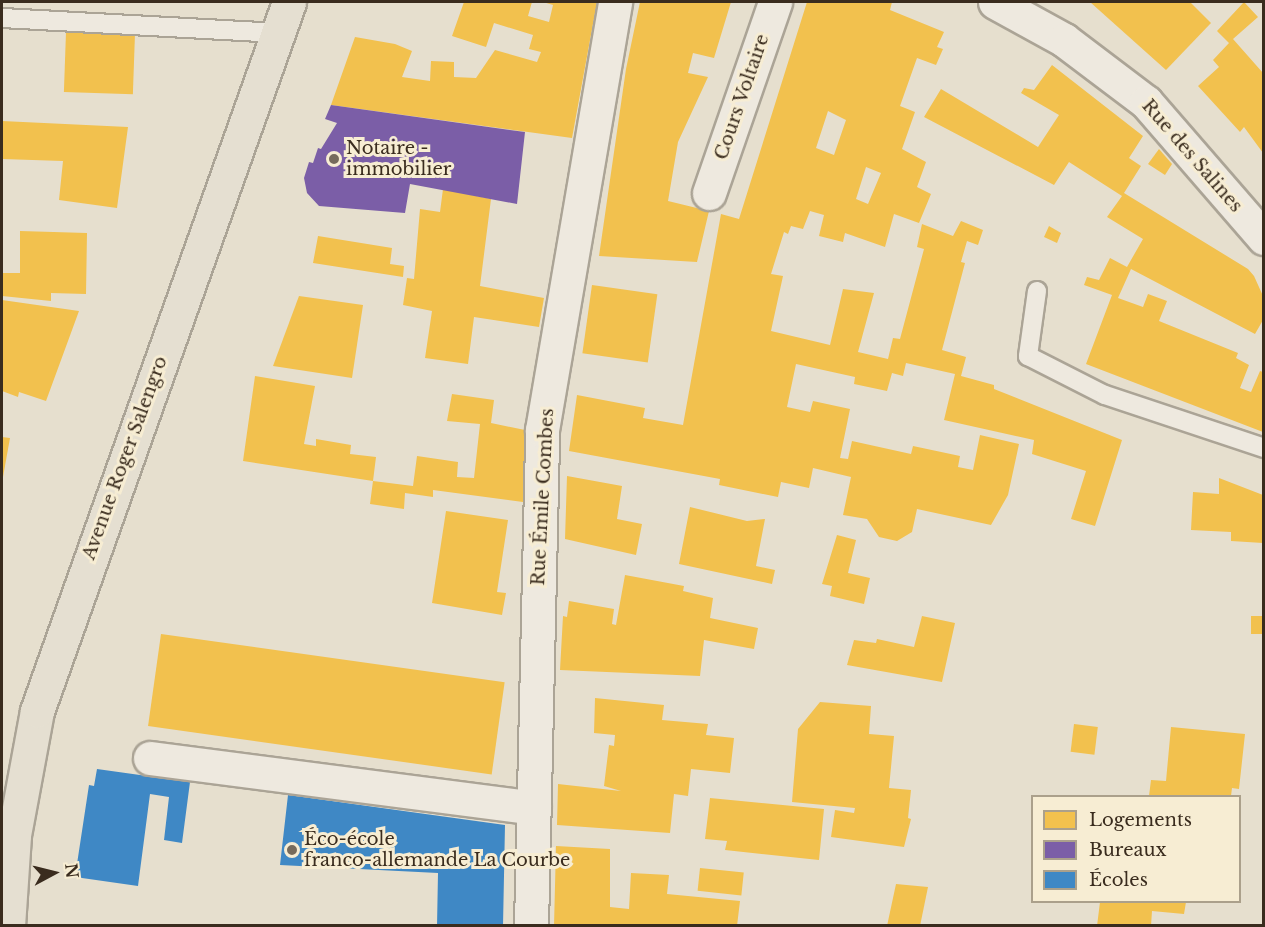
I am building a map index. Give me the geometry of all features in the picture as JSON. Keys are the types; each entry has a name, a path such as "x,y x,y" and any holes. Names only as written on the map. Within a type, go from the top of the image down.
{"main road":[{"name":"Avenue Roger Salengro","path":"8,926 14,835 37,711 288,2"}],"street":[{"name":"Rue Émile Combes","path":"531,926 542,430 615,2"},
{"name":"Cours Voltaire","path":"709,193 775,2"},
{"name":"Rue des Salines","path":"995,2 1064,40 1146,102 1263,238"},
{"path":"150,758 534,808"}],"lane":[{"path":"2,18 277,33"},
{"path":"1037,291 1028,356 1105,394 1263,448"}],"building: Logements":[{"path":"464,2 532,2 528,16 549,22 553,5 543,2 597,2 572,138 331,105 355,37 395,44 412,51 402,77 430,81 431,61 454,62 454,77 476,78 495,50 537,62 541,52 529,49 533,35 494,23 486,47 452,36"},
{"path":"640,2 731,2 714,58 693,53 688,73 708,77 678,142 668,201 709,211 697,262 599,256 626,69"},
{"path":"807,2 892,2 890,10 944,32 937,47 943,49 936,65 917,58 900,106 915,112 902,149 926,162 917,187 931,194 919,223 894,214 885,247 845,233 843,242 819,236 824,215 810,211 803,229 791,226 788,234 784,232 771,274 783,276 771,331 830,345 843,289 874,293 858,352 888,359 893,338 900,339 924,249 917,247 922,224 953,236 961,221 983,230 978,245 967,241 961,262 965,263 942,350 966,357 961,376 994,385 994,389 1122,440 1095,526 1071,519 1086,471 1032,454 1034,440 944,420 955,374 906,363 903,376 892,373 887,391 854,384 855,377 796,364 787,407 810,412 813,401 850,409 840,458 848,459 852,441 911,454 913,446 960,456 958,467 973,470 980,435 1019,444 1008,495 991,525 917,509 912,532 897,541 879,537 867,519 843,515 851,477 813,468 809,488 781,482 778,497 719,485 720,479 569,451 577,395 645,408 643,418 683,425 721,214 739,219","holes":["828,111 846,120 834,155 816,148","866,167 881,173 868,204 856,199"]},
{"path":"1090,2 1190,2 1211,23 1166,70"},
{"path":"1244,2 1258,17 1233,39 1263,73 1263,153 1244,127 1240,132 1198,86 1219,67 1213,60 1229,43 1217,31"},
{"path":"66,32 135,34 133,94 64,92"},
{"path":"1052,65 1143,136 1129,158 1141,166 1124,193 1248,269 1254,276 1263,296 1263,320 1255,334 1131,269 1118,298 1143,307 1148,294 1167,301 1159,321 1238,353 1236,358 1249,365 1240,388 1251,392 1260,371 1263,372 1263,432 1086,364 1112,295 1084,285 1087,277 1099,280 1110,258 1127,267 1143,239 1107,217 1122,196 1069,162 1054,185 924,117 941,89 1038,147 1059,115 1021,93 1024,88 1034,90"},
{"path":"2,121 128,127 117,208 59,200 63,161 2,159"},
{"path":"1159,149 1172,164 1165,175 1148,164"},
{"path":"443,189 491,199 480,286 544,298 539,327 474,317 468,364 425,358 432,311 403,305 407,278 414,279 420,209 440,212"},
{"path":"1049,226 1061,233 1057,243 1044,237"},
{"path":"20,231 87,233 86,294 51,293 51,301 2,296 2,273 20,273"},
{"path":"318,236 392,248 390,264 404,266 403,277 313,263"},
{"path":"592,285 657,294 648,363 582,353"},
{"path":"299,296 363,305 352,378 273,366"},
{"path":"2,300 79,311 46,401 19,392 18,397 2,391"},
{"path":"255,376 315,386 304,444 316,446 316,439 351,445 350,454 376,457 373,481 243,461"},
{"path":"452,394 494,400 491,423 525,430 523,502 433,490 433,497 405,493 404,509 370,504 373,481 413,486 417,456 458,462 457,477 474,478 480,424 447,421"},
{"path":"2,437 10,438 3,477 2,477"},
{"path":"567,476 622,486 617,519 642,524 636,555 565,539"},
{"path":"1219,478 1263,495 1263,543 1231,541 1231,532 1191,530 1193,492 1219,494"},
{"path":"690,507 747,521 765,519 756,566 775,570 772,584 679,564"},
{"path":"446,511 508,520 497,592 506,593 502,615 432,603"},
{"path":"837,535 856,540 848,573 870,578 864,604 830,596 832,586 822,584"},
{"path":"625,575 684,586 683,591 713,598 710,618 758,628 754,649 704,640 700,676 560,670 563,616 567,617 569,601 614,609 612,624 616,625"},
{"path":"922,616 955,623 942,682 847,665 854,640 876,643 877,639 914,647"},
{"path":"1251,616 1263,616 1263,634 1251,634"},
{"path":"161,634 505,682 492,774 148,726"},
{"path":"595,698 664,705 662,720 708,724 706,735 734,738 730,773 691,769 688,796 674,794 670,833 557,825 558,784 621,791 604,786 609,745 614,746 615,735 594,733"},
{"path":"820,702 871,706 869,734 894,736 889,788 911,790 908,818 911,819 904,847 831,837 835,810 854,813 855,808 792,802 798,729"},
{"path":"1074,724 1098,727 1094,755 1071,752"},
{"path":"1171,727 1245,734 1239,789 1232,788 1231,795 1149,795 1151,780 1166,781"},
{"path":"710,798 824,809 819,860 725,850 727,841 705,839"},
{"path":"556,846 610,849 610,907 629,909 631,873 669,875 667,894 740,901 737,926 554,926"},
{"path":"700,868 744,873 741,895 698,891"},
{"path":"896,884 928,887 920,926 887,926"},
{"path":"1100,903 1186,903 1184,914 1152,911 1151,926 1097,926"}],"building: Bureaux":[{"path":"331,105 525,132 517,204 410,184 405,213 319,206 307,193 304,178 309,162 313,163 318,148 321,149 337,123 325,119"}],"building: Écoles":[{"path":"97,769 190,782 182,843 164,840 169,797 150,794 138,886 75,877 89,785 94,786"},
{"path":"288,795 505,825 503,926 437,926 438,873 280,865"}],"place":[{"name":"Notaire - immobilier","path":"334,159"},
{"name":"Éco-école franco-allemande La Courbe","path":"292,850"}]}
